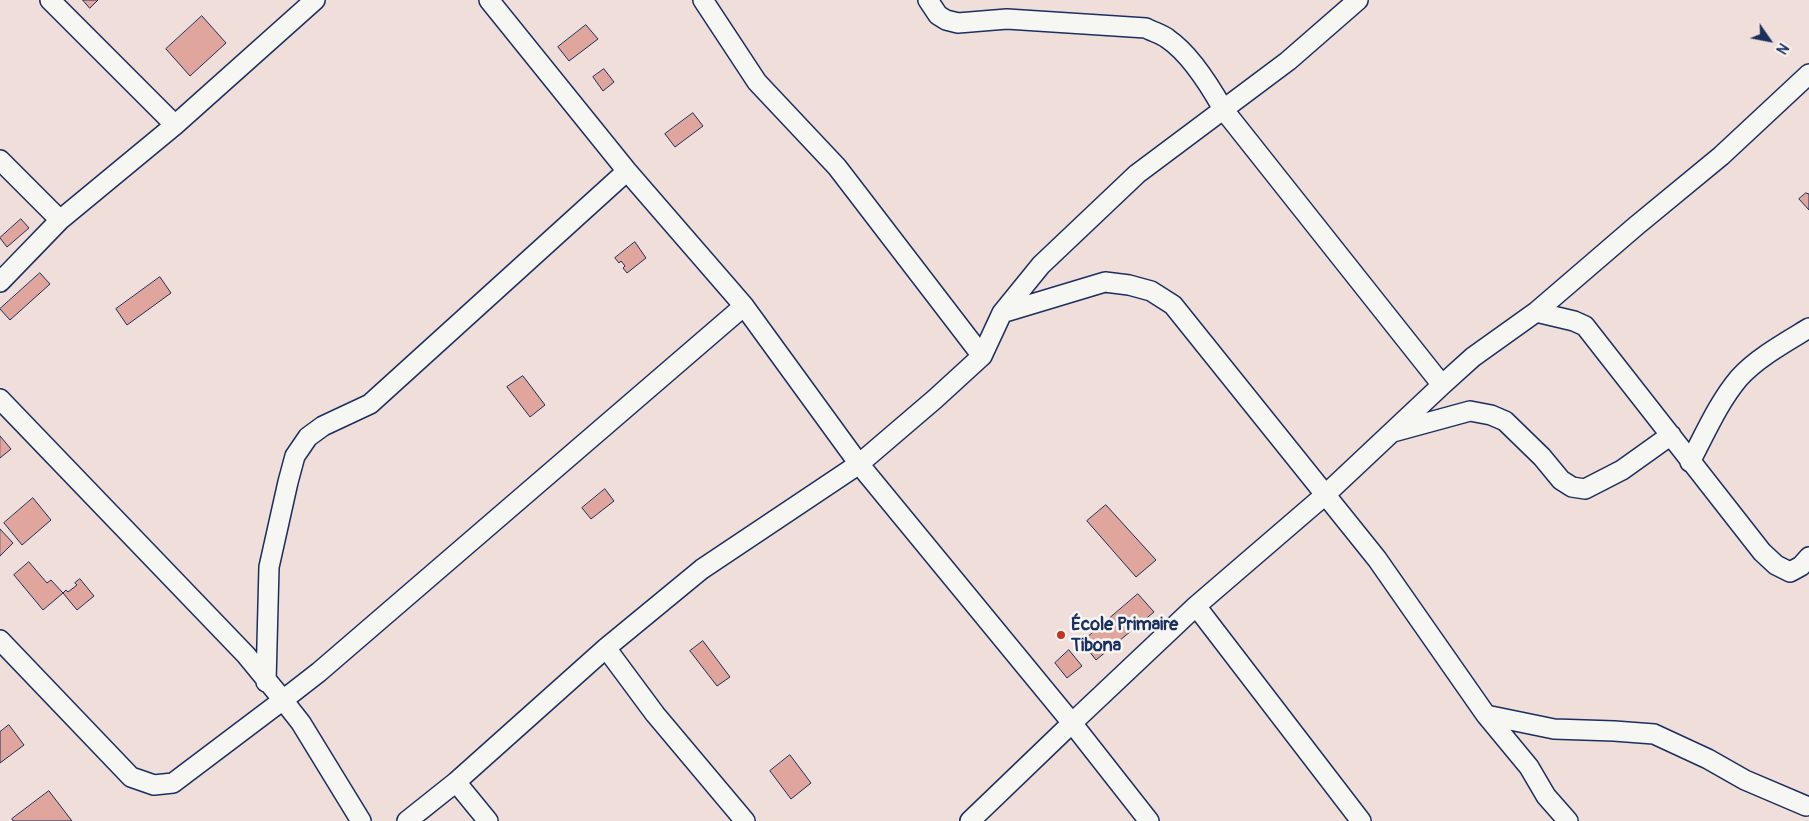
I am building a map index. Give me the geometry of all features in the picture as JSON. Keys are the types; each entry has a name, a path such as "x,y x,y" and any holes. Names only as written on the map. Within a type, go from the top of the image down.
{"street":[{"path":"50,0 175,125"},
{"path":"0,282 60,220 175,125 315,0"},
{"path":"489,0 627,171 744,306 859,464 1072,723 1149,821"},
{"path":"703,0 757,82 836,167 982,356"},
{"path":"928,0 938,15 946,20 958,23 1007,19 1146,28 1168,38 1211,87 1223,109 1442,385"},
{"path":"407,821 456,782 606,648 702,569 859,464 935,399 982,356 1002,313 1041,265 1137,174 1288,61 1358,0"},
{"path":"970,821 1196,606 1325,495 1473,357 1536,312 1721,156 1809,74"},
{"path":"0,160 60,220"},
{"path":"266,682 269,567 295,456 308,437 322,426 370,404 627,171"},
{"path":"1002,313 1105,282 1152,290 1173,305 1377,559 1486,715 1529,767 1546,796 1568,821"},
{"path":"0,640 131,777 154,785 173,783 327,666 744,306"},
{"path":"1536,312 1574,321 1585,326 1690,462 1762,552 1776,565 1790,572 1801,566 1809,557"},
{"path":"1690,462 1708,427 1740,377 1773,350 1809,328"},
{"path":"0,399 246,655 301,723 361,821"},
{"path":"1391,432 1470,411 1491,415 1505,421 1561,480 1572,487 1586,489 1622,470 1671,435"},
{"path":"1196,606 1361,821"},
{"path":"606,648 655,714 745,821"},
{"path":"1486,715 1554,729 1614,730 1654,734 1708,759 1804,810"},
{"path":"456,782 488,821"}],"building":[{"path":"83,0 98,0 90,8"},
{"path":"202,16 226,43 190,76 166,49"},
{"path":"586,25 598,39 569,61 558,47"},
{"path":"604,69 614,82 603,91 593,77"},
{"path":"693,113 703,126 675,147 665,134"},
{"path":"1806,193 1809,194 1809,210 1799,199"},
{"path":"21,219 29,228 7,247 0,238"},
{"path":"635,242 646,258 627,273 621,261 619,263 615,258"},
{"path":"40,273 50,284 10,320 0,309"},
{"path":"160,277 171,293 127,325 116,309"},
{"path":"523,376 545,405 530,417 507,387"},
{"path":"0,436 11,449 0,458"},
{"path":"605,489 614,501 591,519 582,508"},
{"path":"33,498 51,520 22,545 4,523"},
{"path":"1106,505 1156,560 1136,577 1087,521"},
{"path":"0,529 13,543 0,556"},
{"path":"29,562 47,583 51,580 63,593 43,610 14,575"},
{"path":"80,579 94,596 77,610 63,593 66,590 68,592 77,585 75,583"},
{"path":"1138,594 1154,612 1096,660 1082,642"},
{"path":"703,641 730,677 717,686 690,651"},
{"path":"1069,650 1082,666 1067,678 1055,663"},
{"path":"9,725 24,745 0,763 0,732"},
{"path":"790,755 811,783 791,799 770,771"},
{"path":"49,791 72,821 13,821 12,819"}],"place":[{"name":"École Primaire Tibona","path":"1061,635"}]}
